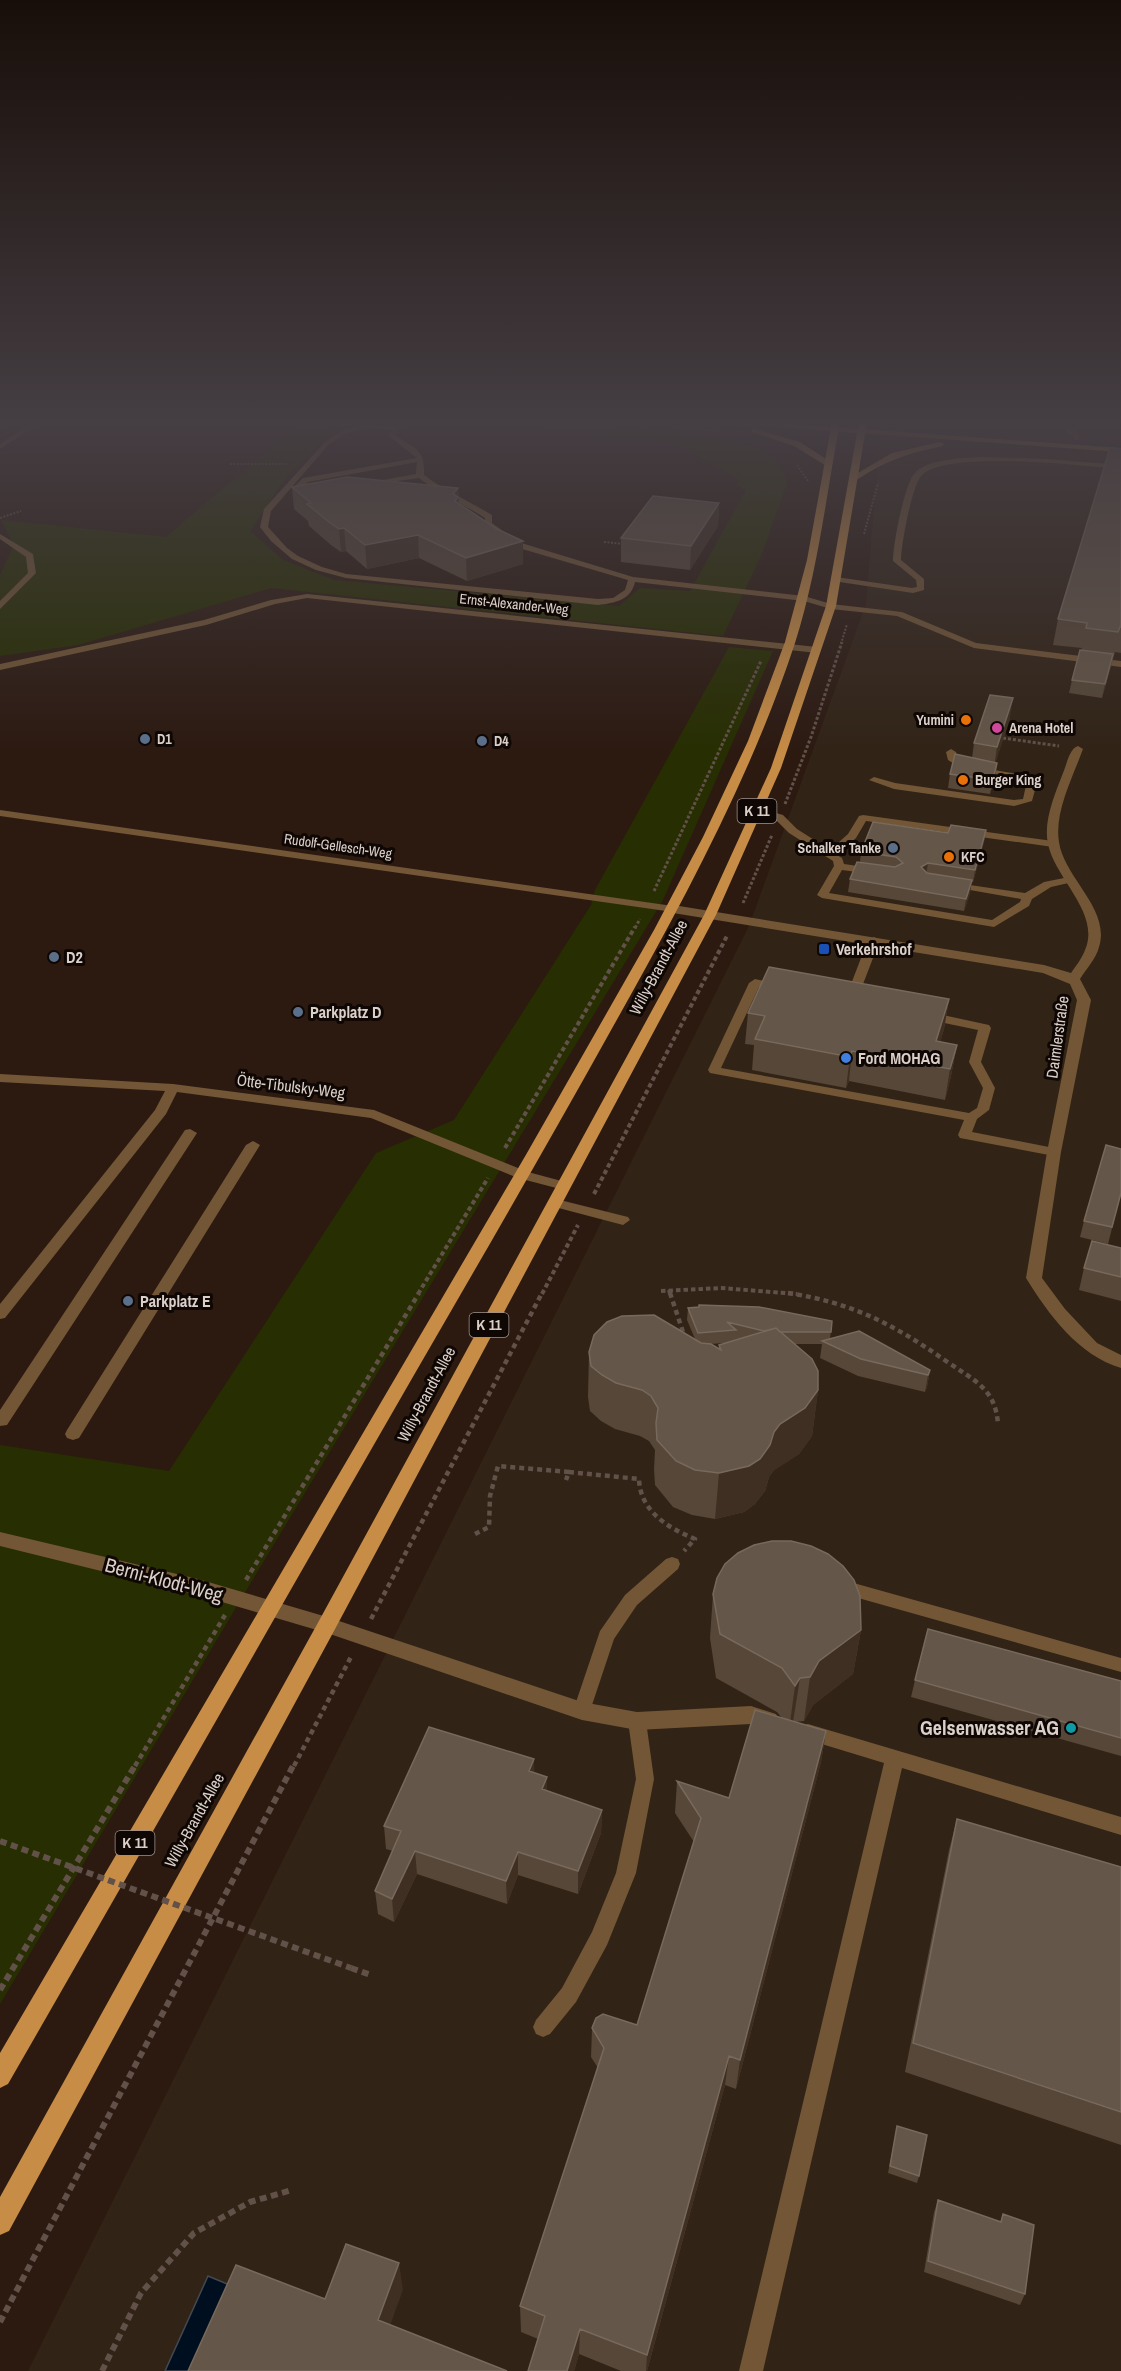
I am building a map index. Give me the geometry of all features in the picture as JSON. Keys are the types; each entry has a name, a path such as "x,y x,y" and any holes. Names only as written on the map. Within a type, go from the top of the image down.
{"main road":[{"name":"Willy-Brandt-Allee","path":"0,2076 523,1175 673,909 735,780 789,647 804,599 817,533"},
{"name":"Willy-Brandt-Allee","path":"0,2222 327,1625 710,915 776,768 831,606 845,533"}],"street":[{"path":"1074,978 1094,945 1094,920 1069,880 1053,844 1053,827 1078,749"},
{"name":"Daimlerstraße","path":"673,909 1044,969 1074,978 1082,988 1084,1000 1054,1152 1034,1278 1059,1313 1091,1347 1121,1362"},
{"name":"Berni-Klodt-Weg","path":"0,1539 198,1587 327,1625 582,1711 637,1721 751,1715 774,1722"}],"lane":[{"path":"268,533 274,542 294,559 324,572 361,579 598,602 615,600 629,591 632,579"},
{"path":"500,533 515,544 632,579 804,599 831,606 899,614 974,645 1121,664"},
{"path":"836,579 913,591 921,588 920,579 897,561 901,533"},
{"path":"0,536 30,556 32,573 0,606"},
{"name":"Ernst-Alexander-Weg","path":"0,667 206,622 274,602 307,596 817,650"},
{"path":"874,780 894,786 1003,802 1027,801 1033,779 967,768 953,760 951,752"},
{"path":"758,811 779,817 793,831 838,860 839,866 822,895 994,924 1025,904 1027,897"},
{"name":"Rudolf-Gellesch-Weg","path":"0,813 673,909"},
{"path":"832,854 852,836 863,818 1053,844"},
{"path":"839,866 884,873"},
{"path":"936,881 1027,897 1048,884 1069,880"},
{"path":"851,1000 874,940"},
{"path":"787,989 755,983 714,1070 971,1117 983,1110 989,1088 975,1062 986,1028 918,1014"},
{"name":"Ötte-Tibulsky-Weg","path":"0,1078 173,1088 374,1114 523,1175 564,1186"},
{"path":"0,1314 161,1111 173,1088"},
{"path":"971,1117 965,1136 1054,1152"},
{"path":"1,1421 190,1133"},
{"path":"73,1434 253,1145"},
{"path":"556,1203 622,1220"},
{"path":"582,1711 606,1636 631,1600 672,1564"},
{"path":"850,1589 1121,1665"},
{"path":"543,2027 569,1995 600,1938 626,1873 645,1779 637,1721"},
{"path":"800,1730 1121,1826"},
{"path":"752,2371 895,1757"}],"path":[{"path":"604,542 633,545"},
{"path":"0,1990 496,1164 648,906 769,645"},
{"path":"1003,738 1078,749"},
{"path":"661,1291 716,1286 765,1289 799,1293 853,1308 892,1325 986,1388 999,1408 998,1425"},
{"path":"669,1290 688,1346"},
{"path":"475,1534 489,1527 490,1496 498,1466 639,1479 637,1491 644,1503 671,1527 695,1539 672,1564"},
{"path":"566,1480 569,1472"},
{"path":"0,1841 371,1975"},
{"path":"102,2371 141,2293 194,2233 250,2202 292,2190"}],"shaded area":[{"path":"872,533 1121,533 1121,2371 28,2371 749,926 866,604"}],"green space":[{"path":"8,533 124,533 166,537 171,533 252,533 283,560 334,580 619,606 640,588 690,591 722,533 769,533 760,558 723,636 271,588 78,645 0,656 0,575 14,545"},
{"path":"729,647 773,651 663,900 259,1569 0,2004 0,1445 169,1471 376,1153 454,1120 591,905 595,890"}],"water":[{"path":"208,2276 244,2291 209,2371 165,2371"}],"building":[{"path":"350,533 505,533 523,541 466,558 418,535 365,545"},
{"path":"625,533 700,533 691,546 621,538"},
{"path":"1084,533 1121,533 1121,627 1118,632 1086,628 1087,623 1058,619"},
{"path":"1080,650 1113,654 1105,684 1072,680"},
{"path":"990,695 1013,698 997,747 974,743"},
{"path":"955,754 997,763 993,780 950,774"},
{"path":"873,822 948,833 951,825 986,830 975,870 928,863 921,867 927,873 972,880 966,899 850,879 857,862 895,867 903,863 896,857 861,852"},
{"path":"769,967 949,999 936,1041 957,1045 950,1069 852,1051 850,1057 755,1039 765,1016 748,1013"},
{"path":"1106,1145 1121,1149 1121,1193 1112,1227 1084,1221"},
{"path":"1092,1241 1121,1248 1121,1277 1084,1268"},
{"path":"699,1305 759,1307 832,1321 831,1332 780,1332 776,1328 764,1331 727,1322 736,1330 698,1333 688,1308 699,1307"},
{"path":"654,1315 701,1343 711,1344 721,1350 719,1345 776,1328 812,1359 818,1371 818,1390 805,1408 780,1424 760,1459 749,1466 719,1473 695,1470 676,1461 657,1440 658,1408 651,1396 642,1390 616,1383 591,1366 589,1352 594,1335 607,1322 622,1316"},
{"path":"859,1331 930,1370 928,1375 861,1359 822,1341"},
{"path":"772,1541 791,1541 811,1546 828,1554 843,1566 854,1580 860,1596 861,1630 819,1661 810,1677 800,1678 795,1686 782,1668 720,1634 713,1594 717,1578 725,1564 738,1553 754,1545"},
{"name":"Gelsenwasser AG","path":"928,1629 1121,1681 1121,1738 915,1680"},
{"path":"755,1710 826,1731 740,2060 729,2056 647,2355 580,2329 567,2371 528,2371 545,2316 520,2306 604,2048 592,2028 596,2018 603,2014 637,2025 701,1818 677,1781 729,1798"},
{"path":"429,1727 534,1759 529,1771 547,1777 542,1789 602,1810 578,1871 518,1852 506,1881 415,1851 392,1899 375,1891 401,1831 384,1826"},
{"path":"957,1819 1121,1867 1121,2112 913,2043"},
{"path":"897,2126 927,2135 919,2176 890,2166"},
{"path":"938,2200 1001,2222 1003,2214 1034,2225 1025,2294 928,2261"},
{"path":"346,2244 399,2263 378,2320 507,2371 188,2371 236,2265 325,2299"}],"place":[{"name":"Yumini","path":"966,720"},
{"name":"Arena Hotel","path":"997,728"},
{"name":"D1","path":"145,739"},
{"name":"D4","path":"482,741"},
{"name":"Burger King","path":"963,780"},
{"name":"Schalker Tanke","path":"893,848"},
{"name":"KFC","path":"949,857"},
{"name":"Verkehrshof","path":"824,949"},
{"name":"D2","path":"54,957"},
{"name":"Parkplatz D","path":"298,1012"},
{"name":"Ford MOHAG","path":"846,1058"},
{"name":"Parkplatz E","path":"128,1301"},
{"name":"Gelsenwasser AG","path":"1071,1728"}]}
